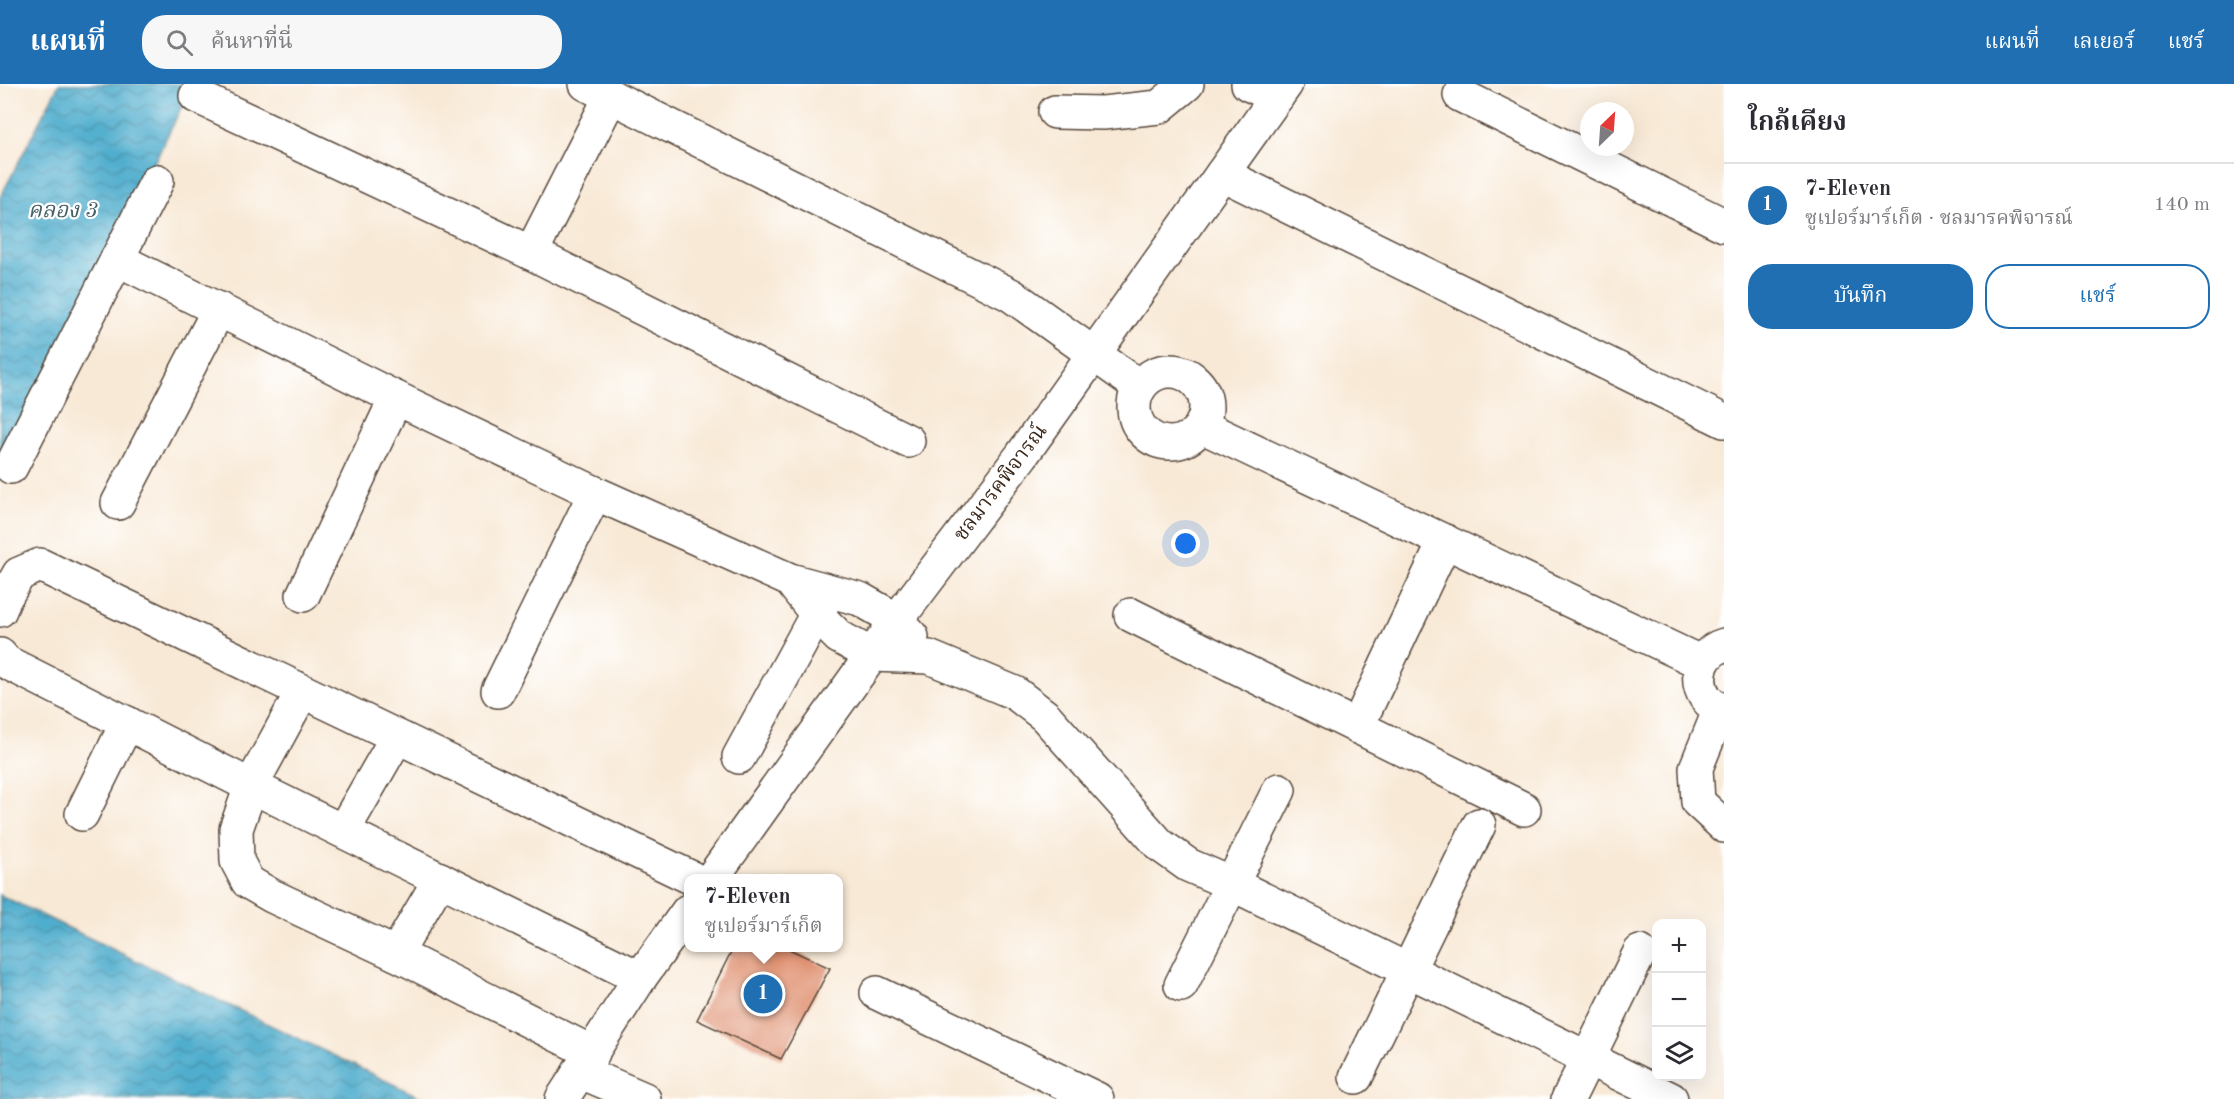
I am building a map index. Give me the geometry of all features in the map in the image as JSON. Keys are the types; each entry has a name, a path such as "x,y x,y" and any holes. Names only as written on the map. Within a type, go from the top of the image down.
{"street":[{"path":"1055,112 1103,113 1159,106 1187,84"},
{"name":"ชลมารคพิจารณ์","path":"716,874 897,620 1022,455 1222,174 1270,88"},
{"path":"531,253 598,90 1011,295 1140,387"},
{"path":"1460,95 1724,225"},
{"path":"196,96 531,253 908,441"},
{"path":"1222,174 1724,421"},
{"path":"11,467 157,181"},
{"path":"117,259 396,398 595,493 790,580 824,603 839,637 872,655 929,657 1015,693 1045,716 1160,845 1188,865 1232,884 1671,1099"},
{"path":"118,503 219,309"},
{"path":"1168,370 1180,371 1190,376 1205,393 1206,416 1201,426 1193,436 1182,441 1169,443 1156,441 1146,434 1136,418 1135,399 1140,387 1147,379 1168,370"},
{"path":"303,595 396,398"},
{"path":"1201,426 1445,541 1713,654 1700,685 1711,703 1722,710 1696,768 1698,802 1724,826"},
{"path":"498,691 595,493"},
{"path":"1357,727 1445,541"},
{"path":"0,610 19,574 40,565 684,875"},
{"path":"824,603 860,598 897,620 929,657"},
{"path":"739,757 824,603"},
{"path":"1131,615 1524,809"},
{"path":"0,655 6,662 251,786 640,978"},
{"path":"302,692 251,786 236,829 237,861 248,882 272,896 396,954 586,1062 644,1099"},
{"path":"82,814 127,723"},
{"path":"343,831 397,737"},
{"path":"1181,985 1279,790"},
{"path":"1356,1077 1479,825"},
{"path":"396,954 440,879"},
{"path":"562,1099 640,978 684,917"},
{"path":"1568,1099 1640,952"},
{"path":"877,993 1062,1091 1097,1099"}],"water":[{"name":"คลอง 3","path":"59,84 193,84 0,474 0,198"},
{"path":"0,895 424,1099 0,1099"}],"building":[{"path":"731,952 796,952 830,968 781,1059 697,1020"}],"place":[{"name":"7-Eleven","path":"763,994"}]}
